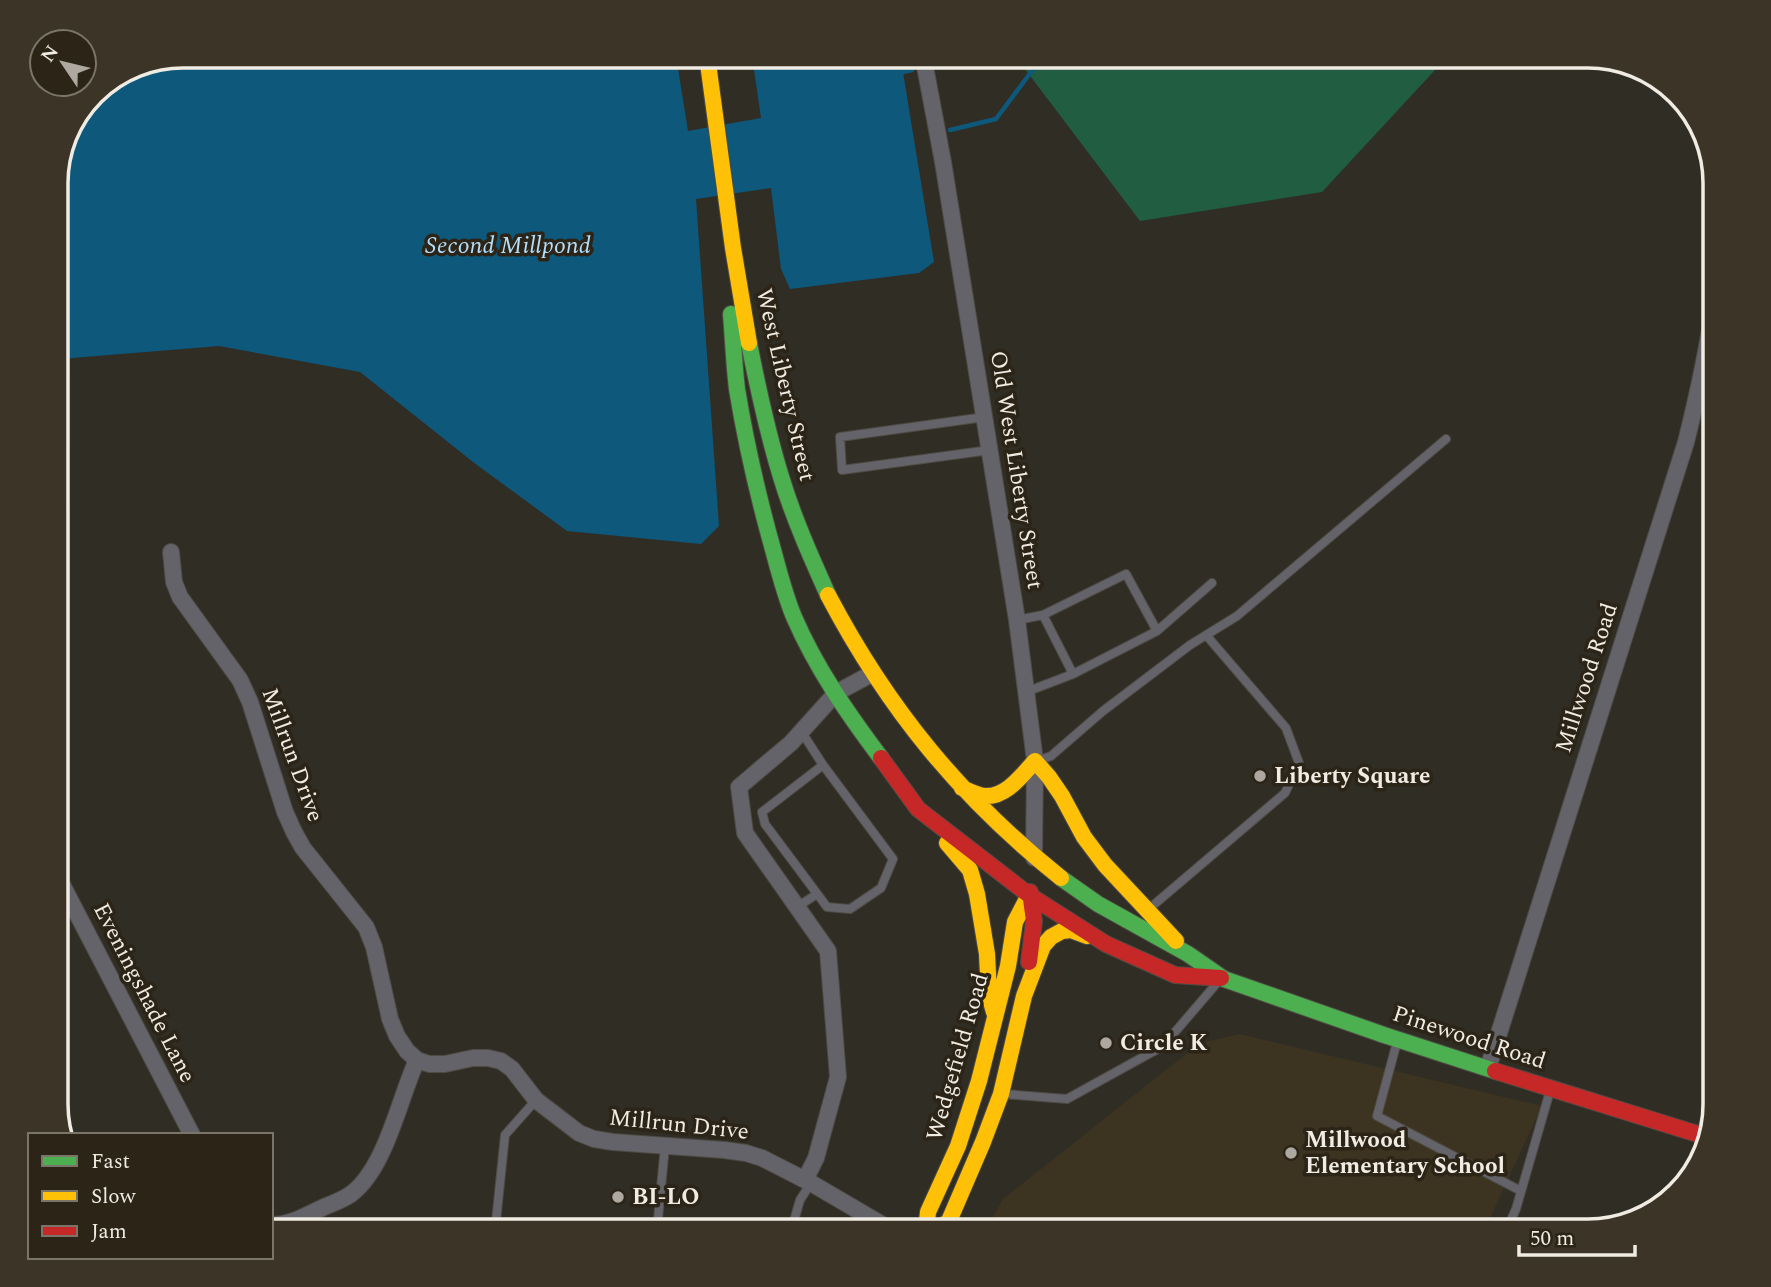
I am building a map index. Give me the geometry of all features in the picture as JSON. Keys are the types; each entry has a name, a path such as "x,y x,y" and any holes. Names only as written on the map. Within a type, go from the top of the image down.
{"main road":[{"name":"West Liberty Street","path":"709,68 729,220 761,406 791,509 828,594 873,673 893,703 985,813 1031,876"},
{"name":"West Liberty Street","path":"729,220 731,320 737,386 753,474 794,617 817,663 836,693 918,809 1031,876"},
{"path":"961,787 984,796 996,794 1012,786 1035,761 1062,796 1084,837 1105,865 1188,953"},
{"path":"918,809 970,870 982,916 989,996 996,1018"},
{"name":"Pinewood Road","path":"1031,876 1106,944 1175,975 1221,978 1397,1039 1699,1134"},
{"name":"Pinewood Road","path":"1031,876 1075,890 1136,928 1188,953 1221,978"},
{"path":"1024,996 1034,921 1031,876"},
{"name":"Wedgefield Road","path":"927,1219 958,1146 979,1081 1008,966 1015,922 1031,876"},
{"path":"1024,996 1043,946 1051,936 1071,930 1106,944"},
{"name":"Wedgefield Road","path":"950,1219 1001,1094 1024,996"}],"street":[{"name":"Old West Liberty Street","path":"925,68 1017,620 1035,761 1031,876"},
{"name":"Millwood Road","path":"1488,1068 1686,442 1703,365"},
{"name":"Millrun Drive","path":"171,552 174,582 180,597 240,680 250,702 293,832 366,927 374,947 390,1020 407,1051 417,1060 429,1064 445,1064 473,1058 501,1061 512,1069 536,1100 579,1133 594,1139 746,1153 762,1158 808,1181 858,1219"},
{"path":"808,1181 838,1077 828,951 745,833 739,787 791,743 836,693 873,673"},
{"name":"Eveningshade Lane","path":"68,896 191,1133"},
{"path":"300,1219 350,1195 365,1181 377,1163 417,1060"}],"lane":[{"path":"985,417 840,437 842,470 990,450"},
{"path":"1035,761 1051,756 1103,711 1190,645 1237,616 1446,439"},
{"path":"1017,620 1043,615 1126,574 1157,631"},
{"path":"1026,692 1073,674 1157,631 1212,583"},
{"path":"1043,615 1073,674"},
{"path":"1147,910 1285,793 1299,763 1286,728 1206,635"},
{"path":"801,732 893,859 881,888 850,909 827,907 772,835 762,812 823,765"},
{"path":"754,846 772,835"},
{"path":"797,907 817,894"},
{"path":"1001,1094 1067,1100 1163,1046 1221,978"},
{"path":"1397,1039 1377,1116 1521,1191"},
{"path":"1511,1219 1550,1087"},
{"path":"496,1219 505,1135 536,1100"},
{"path":"658,1219 665,1146"},
{"path":"794,1219 808,1181"}],"shaded area":[{"name":"Millwood Elementary School","path":"1240,1034 1542,1106 1490,1219 992,1219 1003,1199 1200,1043"}],"green space":[{"path":"1024,68 1437,68 1322,192 1140,221"}],"water":[{"name":"Second Millpond","path":"183,68 678,68 688,131 761,118 754,68 902,68 934,262 919,273 790,289 781,269 771,188 696,199 719,526 701,544 567,531 473,462 360,372 219,346 68,359 68,176 72,154 80,132 92,113 107,97 146,74"}],"waterway":[{"path":"950,130 996,119 1034,68"},
{"path":"903,72 912,70"}],"traffic: fast":[{"path":"731,314 737,389 744,426 760,499 787,597 794,617 822,672 881,758"},
{"path":"749,343 782,480 797,524 828,595"},
{"path":"1061,878 1098,904 1188,954 1224,979 1495,1071"}],"traffic: slow":[{"path":"709,68 749,343"},
{"path":"828,595 876,676 929,749 990,816 1061,878"},
{"path":"962,788 975,794 992,796 1013,784 1035,761 1062,796 1084,837 1105,865 1176,941"},
{"path":"947,843 970,870 977,894 987,954 989,995 994,1012"},
{"path":"927,1219 958,1146 979,1081 1008,966 1015,922 1029,895"},
{"path":"950,1219 1001,1094 1024,996 1043,946 1051,937 1062,931 1071,930 1087,936"}],"traffic: jam":[{"path":"881,758 918,809 1029,895 1106,944 1175,975 1221,978"},
{"path":"1029,962 1034,921 1030,892"},
{"path":"1495,1071 1699,1134"}],"place":[{"name":"Liberty Square","path":"1260,776"},
{"name":"Circle K","path":"1106,1043"},
{"name":"Millwood Elementary School","path":"1291,1153"},
{"name":"BI-LO","path":"618,1197"}]}
